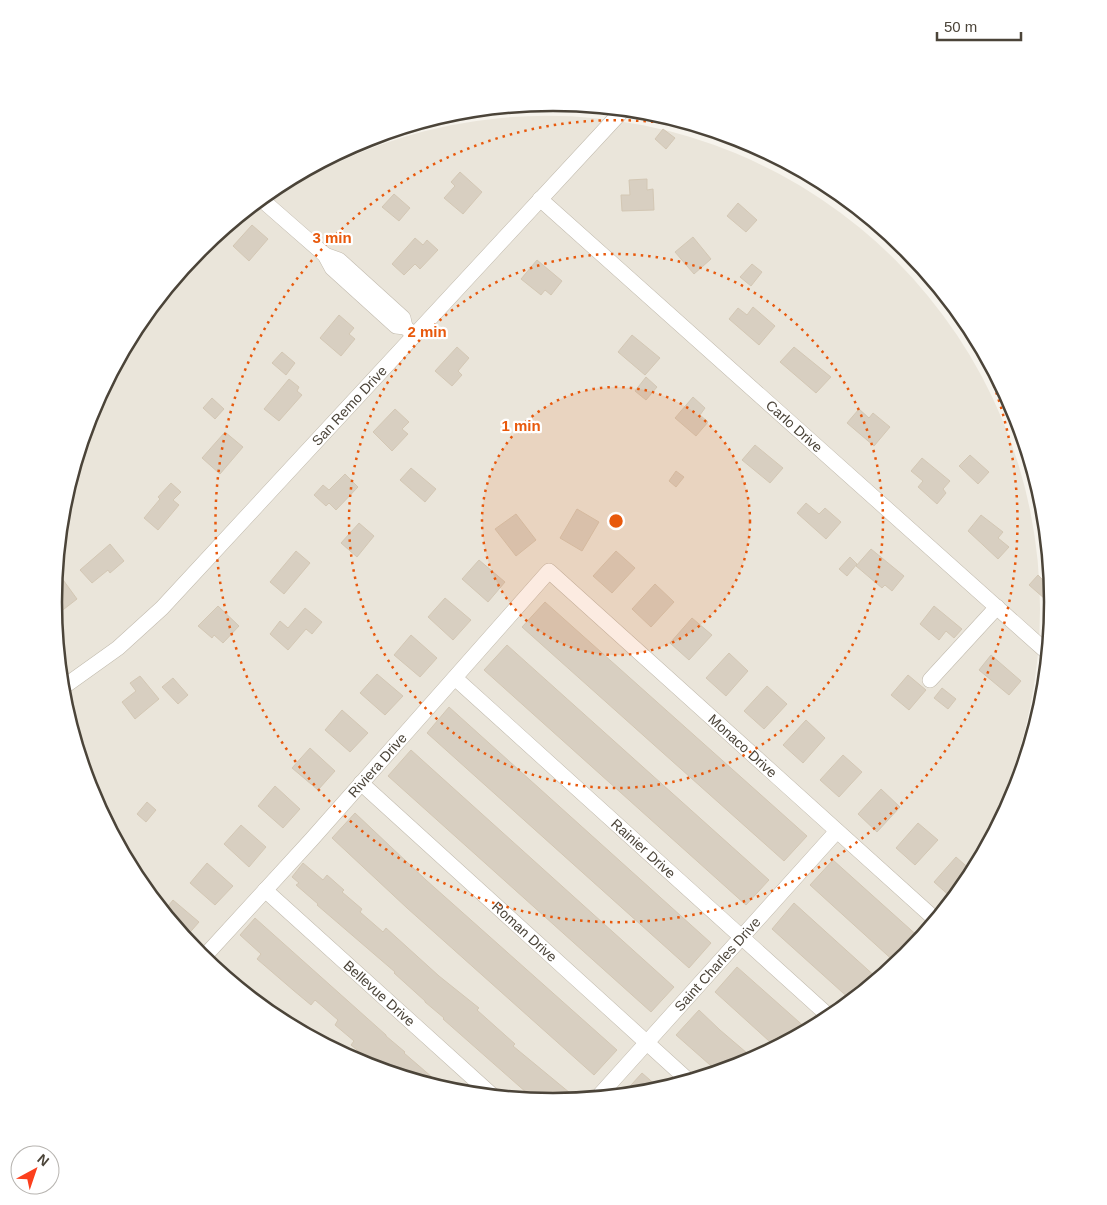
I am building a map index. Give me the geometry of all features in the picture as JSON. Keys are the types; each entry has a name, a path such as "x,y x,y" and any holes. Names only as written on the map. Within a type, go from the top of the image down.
{"street":[{"name":"San Remo Drive","path":"70,683 118,648 162,608 410,331 540,199 617,116"},
{"name":"Carlo Drive","path":"540,199 1042,647"},
{"path":"267,204 324,255 332,268 396,326 410,331"},
{"name":"Riviera Drive","path":"208,952 549,571"},
{"name":"Monaco Drive","path":"549,571 931,916"},
{"path":"930,680 997,607"},
{"name":"Rainier Drive","path":"455,678 824,1012"},
{"name":"Roman Drive","path":"361,783 684,1076"},
{"name":"Saint Charles Drive","path":"604,1090 837,831"},
{"name":"Bellevue Drive","path":"265,890 484,1088"}],"shaded area":[{"path":"547,116 595,118 643,125 690,137 736,153 780,174 821,199 860,228 896,260 928,296 957,335 982,376 1003,420 1019,466 1031,513 1038,561 1040,609 1038,657 1031,705 1019,752 1003,798 982,842 961,876 923,926 901,950 852,992 799,1028 771,1043 741,1056 681,1077 618,1089 554,1094 489,1089 458,1084 426,1077 366,1056 336,1043 281,1011 230,972 206,950 184,926 145,875 113,820 100,790 79,730 72,698 67,667 62,602 67,538 72,507 79,475 100,415 128,357 145,330 184,279 230,233 280,195 314,174 358,153 404,137 451,125 499,118"}],"building":[{"path":"663,129 675,138 666,149 655,139"},
{"path":"460,172 482,192 463,214 444,198 455,186 451,182"},
{"path":"647,179 647,190 653,189 654,210 622,211 621,195 630,195 629,180"},
{"path":"394,194 410,208 399,221 382,207"},
{"path":"738,203 757,220 746,232 727,216"},
{"path":"252,225 268,239 249,261 233,246"},
{"path":"693,237 711,259 694,274 675,252"},
{"path":"415,238 423,245 427,240 438,250 420,269 415,264 404,275 392,264"},
{"path":"537,260 562,281 551,295 545,290 541,295 521,279"},
{"path":"752,264 762,272 751,286 740,277"},
{"path":"753,307 775,326 759,345 729,319 738,308 747,315"},
{"path":"339,315 354,328 349,334 355,339 341,356 320,338"},
{"path":"632,335 660,358 645,375 618,352"},
{"path":"457,347 469,358 458,371 462,375 452,386 435,371"},
{"path":"794,347 831,377 816,393 780,362"},
{"path":"282,352 295,363 286,375 272,363"},
{"path":"646,377 657,387 646,400 635,391"},
{"path":"289,379 299,387 297,391 302,395 279,421 264,409"},
{"path":"693,397 705,408 700,415 708,422 696,436 675,418"},
{"path":"212,398 224,409 215,419 203,408"},
{"path":"395,409 409,422 402,429 408,434 392,451 373,432"},
{"path":"859,409 869,418 873,413 890,427 874,446 847,423"},
{"path":"225,432 243,447 220,474 202,458"},
{"path":"755,445 783,468 770,483 742,460"},
{"path":"970,455 989,472 978,484 959,466"},
{"path":"922,458 950,481 943,489 946,493 937,504 918,487 923,481 911,471"},
{"path":"411,468 436,489 425,502 400,480"},
{"path":"676,471 684,477 676,487 669,481"},
{"path":"345,474 358,487 336,510 329,503 326,506 314,495 323,485 329,490"},
{"path":"171,483 181,492 173,500 179,505 158,530 144,518 160,499 158,497"},
{"path":"806,503 819,514 825,508 841,522 826,539 797,513"},
{"path":"577,509 599,522 582,551 560,538"},
{"path":"516,514 536,540 516,556 495,529"},
{"path":"981,515 1003,532 998,538 1009,547 998,559 968,531"},
{"path":"359,523 374,536 357,557 341,543"},
{"path":"110,544 124,561 110,573 108,570 92,583 80,570"},
{"path":"871,549 904,576 892,591 885,585 882,588 856,566"},
{"path":"296,551 310,563 284,594 270,582"},
{"path":"616,551 635,568 612,593 593,576"},
{"path":"850,557 857,564 847,576 839,569"},
{"path":"479,560 505,582 488,602 462,579"},
{"path":"1038,575 1043,580 1044,598 1029,585"},
{"path":"63,580 77,599 62,610"},
{"path":"655,584 674,602 651,627 632,609"},
{"path":"445,598 471,620 453,640 428,617"},
{"path":"545,602 807,836 784,861 522,627"},
{"path":"218,606 239,626 223,643 214,635 212,638 198,626"},
{"path":"934,606 962,629 954,638 946,631 939,640 920,624"},
{"path":"305,608 322,622 312,634 306,629 288,650 270,634 280,621 288,628"},
{"path":"692,618 712,635 689,660 670,643"},
{"path":"411,635 437,658 420,677 394,655"},
{"path":"507,645 769,880 746,905 484,670"},
{"path":"729,653 748,671 726,696 706,678"},
{"path":"991,655 1021,681 1009,695 979,670"},
{"path":"377,674 403,696 385,715 360,693"},
{"path":"908,675 926,690 909,710 891,695"},
{"path":"140,676 159,699 135,719 122,702 136,691 130,683"},
{"path":"173,678 188,695 178,704 162,687"},
{"path":"767,686 787,704 764,729 744,711"},
{"path":"942,688 956,699 948,709 934,698"},
{"path":"449,707 711,943 689,968 427,733"},
{"path":"342,710 368,733 350,752 325,730"},
{"path":"806,720 825,738 803,763 783,745"},
{"path":"310,748 335,771 318,790 292,768"},
{"path":"411,750 674,987 651,1012 388,776"},
{"path":"843,755 862,772 839,797 820,780"},
{"path":"275,786 300,809 283,828 258,806"},
{"path":"881,789 900,807 877,832 858,814"},
{"path":"147,802 156,810 146,822 137,814"},
{"path":"355,813 426,880 617,1050 594,1075 407,908 332,838"},
{"path":"918,823 938,840 915,865 896,848"},
{"path":"241,825 266,847 249,867 224,844"},
{"path":"956,857 967,867 948,894 934,882"},
{"path":"833,860 916,934 891,959 810,885"},
{"path":"207,863 233,886 215,905 190,883"},
{"path":"303,863 323,880 327,875 344,890 342,892 362,909 360,912 383,932 386,928 439,976 479,1008 477,1010 515,1044 513,1046 570,1093 526,1092 443,1019 395,972 317,905 296,885 299,883 292,877"},
{"path":"173,900 199,922 190,932 168,906"},
{"path":"794,903 873,975 846,996 772,929"},
{"path":"255,918 434,1079 362,1054 351,1045 354,1041 335,1025 338,1020 315,1000 311,1005 257,959 261,954 240,935"},
{"path":"737,967 803,1026 771,1043 715,992"},
{"path":"699,1010 747,1053 712,1067 676,1035"},
{"path":"642,1073 653,1083 649,1084 629,1087"}]}
